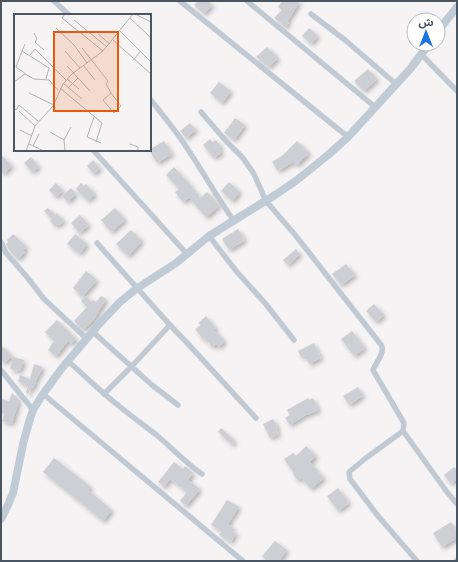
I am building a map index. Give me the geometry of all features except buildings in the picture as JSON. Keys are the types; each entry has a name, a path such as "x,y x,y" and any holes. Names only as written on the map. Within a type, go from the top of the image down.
{"street":[{"path":"54,1 69,14"},
{"path":"180,1 348,137"},
{"path":"247,1 375,107"},
{"path":"446,21 457,7"},
{"path":"311,14 345,40 396,84"},
{"path":"2,515 13,493 23,444 33,410 68,361 113,309 136,289 176,263 209,236 298,180 314,167 348,137 424,52"},
{"path":"422,55 457,91"},
{"path":"151,100 187,147 222,205 234,221"},
{"path":"201,112 243,158 254,174 266,201 296,236 382,346 383,350 381,356 373,370 404,423 403,431 457,504"},
{"path":"94,151 187,254"},
{"path":"209,236 236,272 294,340"},
{"path":"1,242 6,253 44,299 87,339"},
{"path":"97,244 136,289 256,418"},
{"path":"104,394 170,326"},
{"path":"93,332 152,385 178,405"},
{"path":"68,361 120,408 147,427 202,474"},
{"path":"1,370 33,410"},
{"path":"43,394 243,561"},
{"path":"403,431 349,472 350,479 378,516 416,561"}]}
